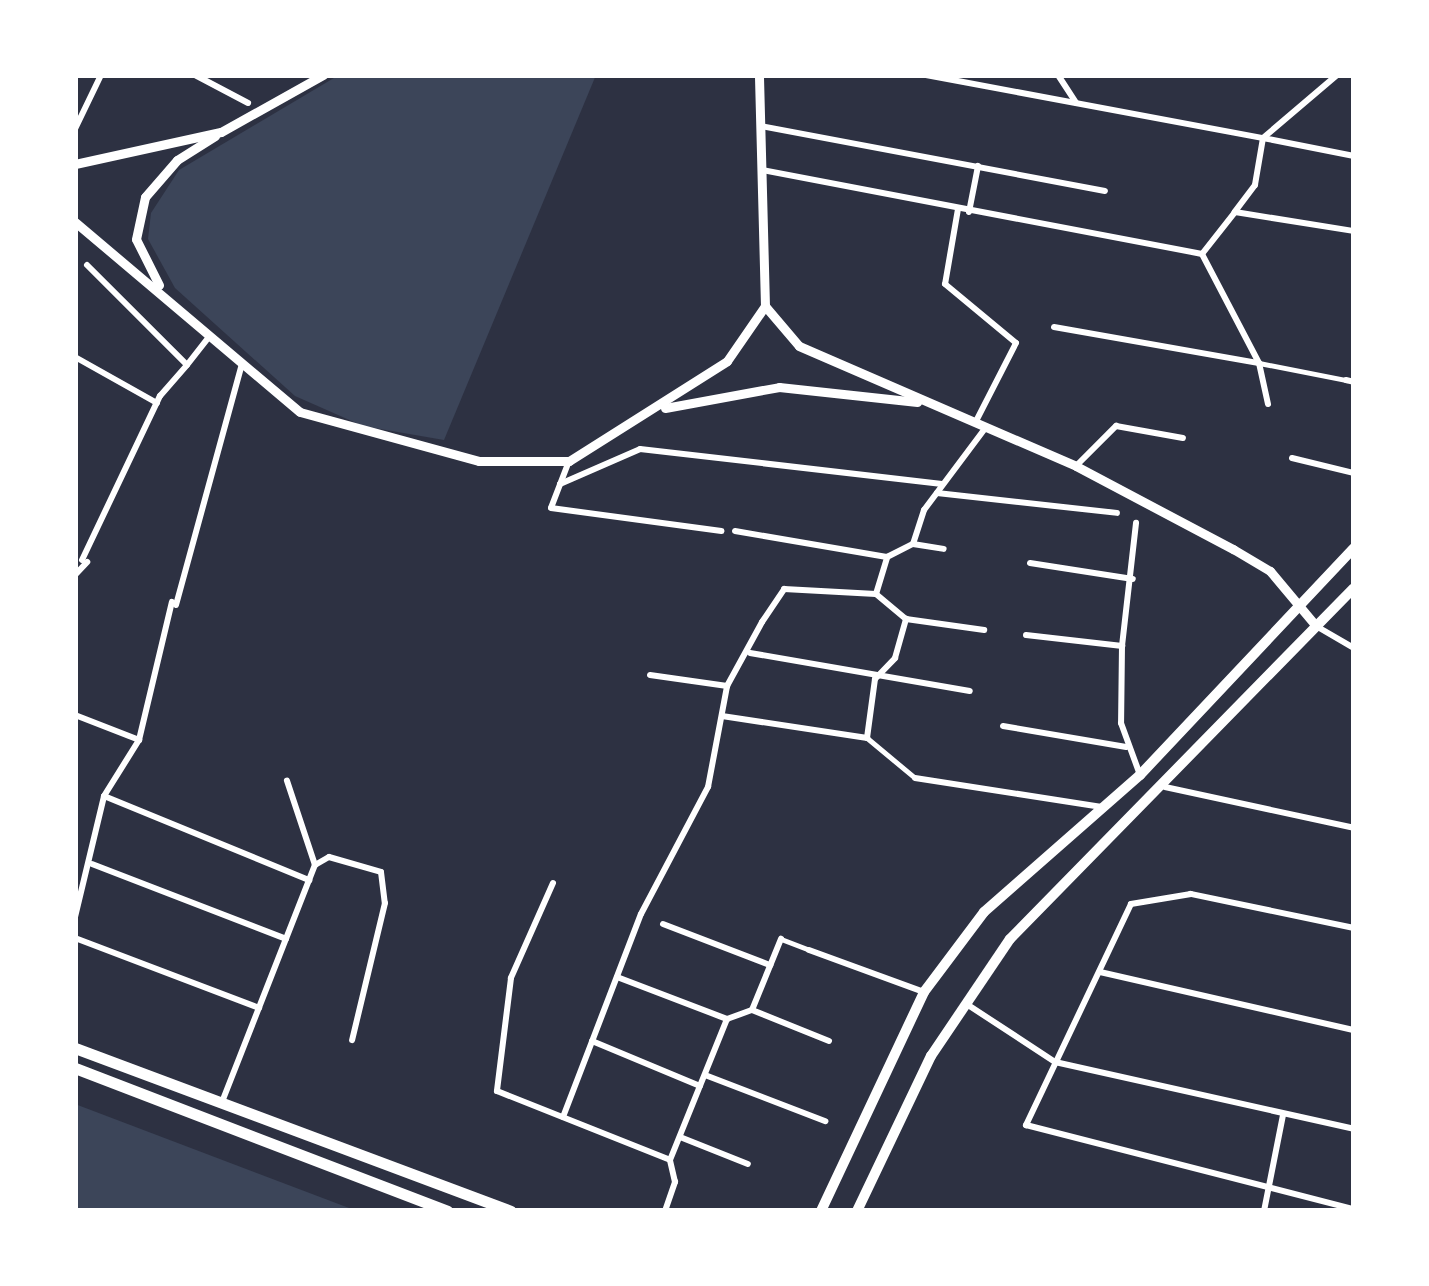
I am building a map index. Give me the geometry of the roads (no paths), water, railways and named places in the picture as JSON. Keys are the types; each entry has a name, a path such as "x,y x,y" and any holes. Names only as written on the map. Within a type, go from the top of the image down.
{"highway":[{"path":"75,1048 511,1211"},
{"path":"75,1068 448,1211"}],"main road":[{"path":"822,1211 924,992 984,912 1140,774 1354,548"},
{"path":"857,1211 964,1002 1010,939 1165,787 1354,588"}],"street":[{"path":"75,129 101,75"},
{"path":"196,75 248,103"},
{"path":"166,296 136,239 145,197 176,160 323,75"},
{"path":"75,222 300,412 367,438 479,461 568,460 658,409 727,360 766,306 759,75"},
{"path":"926,75 1354,156"},
{"path":"1058,75 1077,105"},
{"path":"1202,254 1256,186 1263,138 1337,75"},
{"path":"760,126 1104,191"},
{"path":"75,164 222,132"},
{"path":"969,212 978,166"},
{"path":"761,169 1202,254"},
{"path":"912,544 937,493 982,423 1016,343 946,284 958,209"},
{"path":"1234,212 1354,231"},
{"path":"1202,254 1259,363 1268,404"},
{"path":"88,265 187,365"},
{"path":"766,306 800,346 1076,466 1270,571 1316,626 1354,648"},
{"path":"1054,327 1350,381"},
{"path":"75,575 157,404 210,336"},
{"path":"75,357 157,404"},
{"path":"75,916 79,890 92,864 104,796 139,740 242,364"},
{"path":"658,409 779,387 904,397 982,423"},
{"path":"1076,466 1116,426 1183,438"},
{"path":"560,484 640,449 943,484"},
{"path":"1292,458 1354,473"},
{"path":"568,460 551,508 721,530"},
{"path":"937,493 1117,512"},
{"path":"1136,523 1133,578 1122,646 1128,747 1140,774"},
{"path":"735,532 887,557 912,544 944,549"},
{"path":"876,594 887,557"},
{"path":"1030,563 1133,578"},
{"path":"563,1117 616,977 708,787 726,686 750,653 784,590 876,594 906,619 984,630"},
{"path":"867,738 874,679 895,658 906,619"},
{"path":"1026,635 1122,646"},
{"path":"750,653 874,679 970,691"},
{"path":"650,676 726,686"},
{"path":"75,714 139,740"},
{"path":"722,716 867,738 916,778 1105,808"},
{"path":"1003,726 1128,747"},
{"path":"222,1102 314,865 287,781"},
{"path":"1165,787 1354,828"},
{"path":"104,796 309,880"},
{"path":"314,865 329,857 381,872 385,902 352,1040"},
{"path":"92,864 286,939"},
{"path":"551,883 511,978 497,1091 670,1160"},
{"path":"1354,928 1152,894 1131,904 1026,1125 1354,1209"},
{"path":"663,924 770,965"},
{"path":"75,938 259,1008"},
{"path":"752,1010 781,938 924,992"},
{"path":"1100,972 1354,1030"},
{"path":"616,977 728,1020 752,1010 829,1040"},
{"path":"964,1002 1055,1062 1354,1129"},
{"path":"665,1211 675,1182 670,1160 728,1020"},
{"path":"592,1042 700,1086"},
{"path":"705,1076 825,1121"},
{"path":"1264,1211 1283,1114"},
{"path":"680,1138 748,1164"}]}
